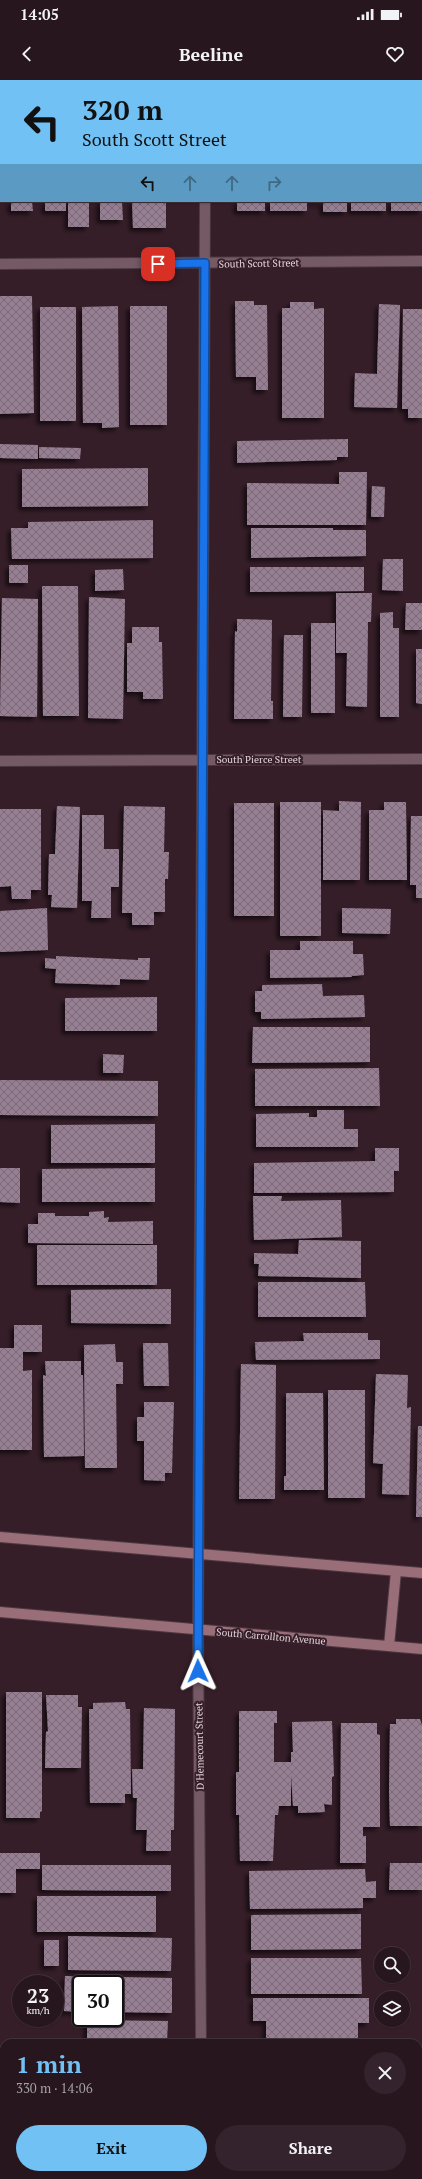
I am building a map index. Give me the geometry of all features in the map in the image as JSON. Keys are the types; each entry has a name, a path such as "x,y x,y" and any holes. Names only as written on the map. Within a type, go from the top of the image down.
{"main road":[{"path":"0,1537 422,1573"},
{"path":"389,1646 396,1571"},
{"name":"South Carrollton Avenue","path":"0,1612 422,1649"}],"street":[{"name":"D'Hemecourt Street","path":"201,2039 198,1630 205,202"},
{"name":"South Scott Street","path":"0,264 422,261"},
{"name":"South Pierce Street","path":"0,761 422,759"}],"building":[{"path":"11,202 32,202 33,211 11,211"},
{"path":"45,202 66,202 66,211 45,211"},
{"path":"68,202 89,202 89,227 68,227"},
{"path":"100,202 122,202 123,220 100,220"},
{"path":"132,202 166,202 166,228 133,228"},
{"path":"237,202 265,202 265,211 237,211"},
{"path":"270,202 307,202 307,211 270,211"},
{"path":"347,202 347,212 323,212 323,203 311,203"},
{"path":"351,202 386,202 386,211 351,211"},
{"path":"391,202 422,202 422,211 391,211"},
{"path":"0,296 32,296 34,413 0,414"},
{"path":"235,301 254,301 254,305 267,305 268,390 256,390 256,377 236,377"},
{"path":"290,302 314,302 314,309 324,308 324,418 282,418 282,308 290,308"},
{"path":"379,304 400,305 397,408 354,407 355,373 377,374"},
{"path":"118,306 119,427 102,428 102,423 83,423 82,307"},
{"path":"130,306 167,306 167,425 130,425"},
{"path":"40,307 76,307 76,421 40,421"},
{"path":"403,309 422,309 422,418 408,418 408,409 402,409"},
{"path":"348,439 348,457 337,457 337,460 237,463 237,441"},
{"path":"0,444 38,445 38,459 0,458"},
{"path":"39,447 81,448 80,459 39,458"},
{"path":"148,468 148,506 22,507 22,469"},
{"path":"339,472 367,472 366,525 247,525 247,483 339,484"},
{"path":"372,486 385,487 384,517 371,517"},
{"path":"153,520 153,558 12,559 11,528 28,528 28,522"},
{"path":"251,528 333,528 333,530 366,530 366,556 251,558"},
{"path":"383,559 403,559 403,591 382,590"},
{"path":"9,565 28,565 28,583 9,583"},
{"path":"250,567 364,567 364,591 250,592"},
{"path":"123,569 124,590 95,591 95,570"},
{"path":"42,586 78,586 79,716 43,716"},
{"path":"336,593 372,593 371,622 368,622 367,707 346,706 347,653 336,653"},
{"path":"89,597 125,599 123,719 88,718"},
{"path":"2,598 38,599 37,717 0,716"},
{"path":"406,603 422,603 422,630 405,630"},
{"path":"393,612 393,628 399,628 399,717 380,717 380,613"},
{"path":"237,619 272,620 271,701 273,701 273,719 234,719 235,631 237,632"},
{"path":"311,623 335,623 335,713 311,713"},
{"path":"132,627 159,627 159,642 162,642 163,699 143,699 143,692 127,692 127,643 132,643"},
{"path":"284,635 303,635 302,717 283,717"},
{"path":"416,649 422,649 422,704 416,703"},
{"path":"339,801 361,802 360,880 323,880 323,810 339,811"},
{"path":"280,802 321,802 321,936 280,936"},
{"path":"384,802 406,802 407,880 369,880 369,810 384,810"},
{"path":"234,803 274,803 274,916 234,916"},
{"path":"57,806 80,807 77,908 51,907 52,895 48,895 49,854 55,854"},
{"path":"124,806 165,807 164,852 169,852 168,879 165,879 165,912 154,912 154,925 132,925 132,913 122,913"},
{"path":"0,809 41,809 41,890 31,890 31,899 12,899 11,886 0,887"},
{"path":"82,815 104,815 104,849 119,849 119,887 111,887 111,918 91,918 92,901 82,901"},
{"path":"411,816 422,816 422,898 416,898 416,885 410,885"},
{"path":"47,908 48,950 0,952 0,911"},
{"path":"342,908 391,909 390,934 342,933"},
{"path":"300,941 353,941 353,954 363,954 364,975 352,977 270,978 270,950 300,950"},
{"path":"56,956 138,960 138,958 150,958 149,980 120,979 120,985 55,983 56,969 45,968 45,958 56,959"},
{"path":"322,984 323,996 364,995 365,1017 261,1019 261,1012 255,1012 255,991 262,991 262,985"},
{"path":"157,997 157,1031 65,1031 65,998"},
{"path":"253,1027 370,1027 370,1062 252,1063"},
{"path":"103,1054 124,1055 123,1073 103,1073"},
{"path":"379,1068 380,1106 255,1106 255,1069"},
{"path":"0,1080 158,1081 158,1116 0,1115"},
{"path":"317,1110 344,1110 344,1129 358,1129 358,1147 256,1147 256,1114 309,1113 309,1117 317,1117"},
{"path":"155,1124 155,1163 51,1163 51,1125"},
{"path":"375,1148 399,1148 399,1171 394,1171 394,1192 254,1193 254,1163 375,1161"},
{"path":"0,1168 20,1168 20,1203 0,1202"},
{"path":"155,1168 155,1202 42,1202 42,1169"},
{"path":"253,1196 282,1196 281,1201 341,1200 342,1237 254,1240"},
{"path":"104,1211 104,1218 109,1217 108,1222 153,1221 153,1244 28,1243 28,1224 38,1224 38,1213 55,1213 55,1216 89,1216 89,1212"},
{"path":"299,1240 361,1241 361,1278 258,1276 259,1264 254,1264 254,1253 298,1254"},
{"path":"37,1245 157,1245 157,1285 37,1285"},
{"path":"258,1282 365,1282 366,1317 258,1317"},
{"path":"171,1289 171,1324 71,1323 71,1290"},
{"path":"14,1325 42,1325 42,1352 23,1352 23,1371 32,1370 32,1450 0,1450 0,1348 14,1348"},
{"path":"303,1333 368,1333 368,1340 380,1340 380,1359 256,1360 255,1342 304,1341"},
{"path":"143,1343 168,1343 169,1386 144,1386"},
{"path":"115,1344 116,1362 123,1362 123,1384 116,1384 117,1468 85,1468 84,1345"},
{"path":"45,1361 81,1361 81,1375 83,1375 84,1456 44,1457 43,1375 46,1376"},
{"path":"241,1364 276,1365 275,1499 239,1499"},
{"path":"376,1374 408,1375 407,1408 411,1407 409,1495 382,1494 383,1464 373,1463"},
{"path":"328,1390 365,1390 365,1498 328,1498"},
{"path":"286,1393 323,1393 324,1490 284,1490 284,1476 286,1476"},
{"path":"144,1402 174,1402 172,1473 165,1473 165,1481 144,1480 144,1441 137,1441 137,1417 144,1417"},
{"path":"418,1426 422,1426 422,1517 416,1517"},
{"path":"6,1692 42,1692 42,1811 40,1812 40,1818 6,1818"},
{"path":"46,1695 78,1695 78,1707 82,1707 81,1768 45,1768 46,1732 48,1731"},
{"path":"125,1702 126,1709 130,1709 131,1794 125,1794 125,1803 90,1803 89,1709 93,1709 93,1703"},
{"path":"144,1708 175,1709 174,1830 171,1830 171,1851 146,1851 147,1830 136,1830 137,1798 133,1798 132,1769 143,1769"},
{"path":"239,1711 277,1711 277,1723 274,1723 274,1762 291,1762 291,1752 293,1752 292,1722 332,1721 334,1776 332,1777 332,1805 324,1804 325,1812 298,1813 298,1806 293,1806 291,1774 291,1806 279,1806 278,1815 275,1815 273,1861 240,1861 239,1815 236,1815 236,1772 239,1772"},
{"path":"396,1719 420,1719 422,1725 422,1826 390,1826 390,1724 396,1724"},
{"path":"341,1723 377,1723 377,1734 380,1735 380,1827 363,1827 363,1836 366,1836 366,1863 340,1863"},
{"path":"0,1853 40,1853 40,1869 16,1869 16,1893 0,1893"},
{"path":"390,1863 422,1863 422,1890 389,1890"},
{"path":"42,1865 171,1865 171,1891 42,1890"},
{"path":"365,1869 366,1882 376,1881 376,1898 363,1898 363,1908 250,1909 249,1871"},
{"path":"37,1896 156,1896 156,1932 37,1932"},
{"path":"361,1914 361,1949 251,1950 251,1915"},
{"path":"68,1936 172,1938 171,1971 68,1970"},
{"path":"44,1940 59,1940 59,1966 44,1966"},
{"path":"251,1958 361,1958 362,1994 251,1994"},
{"path":"65,1976 72,1976 72,2011 64,2011"},
{"path":"124,1977 172,1978 172,2013 124,2012"},
{"path":"253,1998 369,1998 369,2023 358,2023 358,2039 266,2039 266,2021 253,2021"},
{"path":"124,2020 168,2021 167,2039 87,2039 87,2027 124,2027"}],"route":[{"path":"158,264 205,263 200,1542 198,1671"}]}
